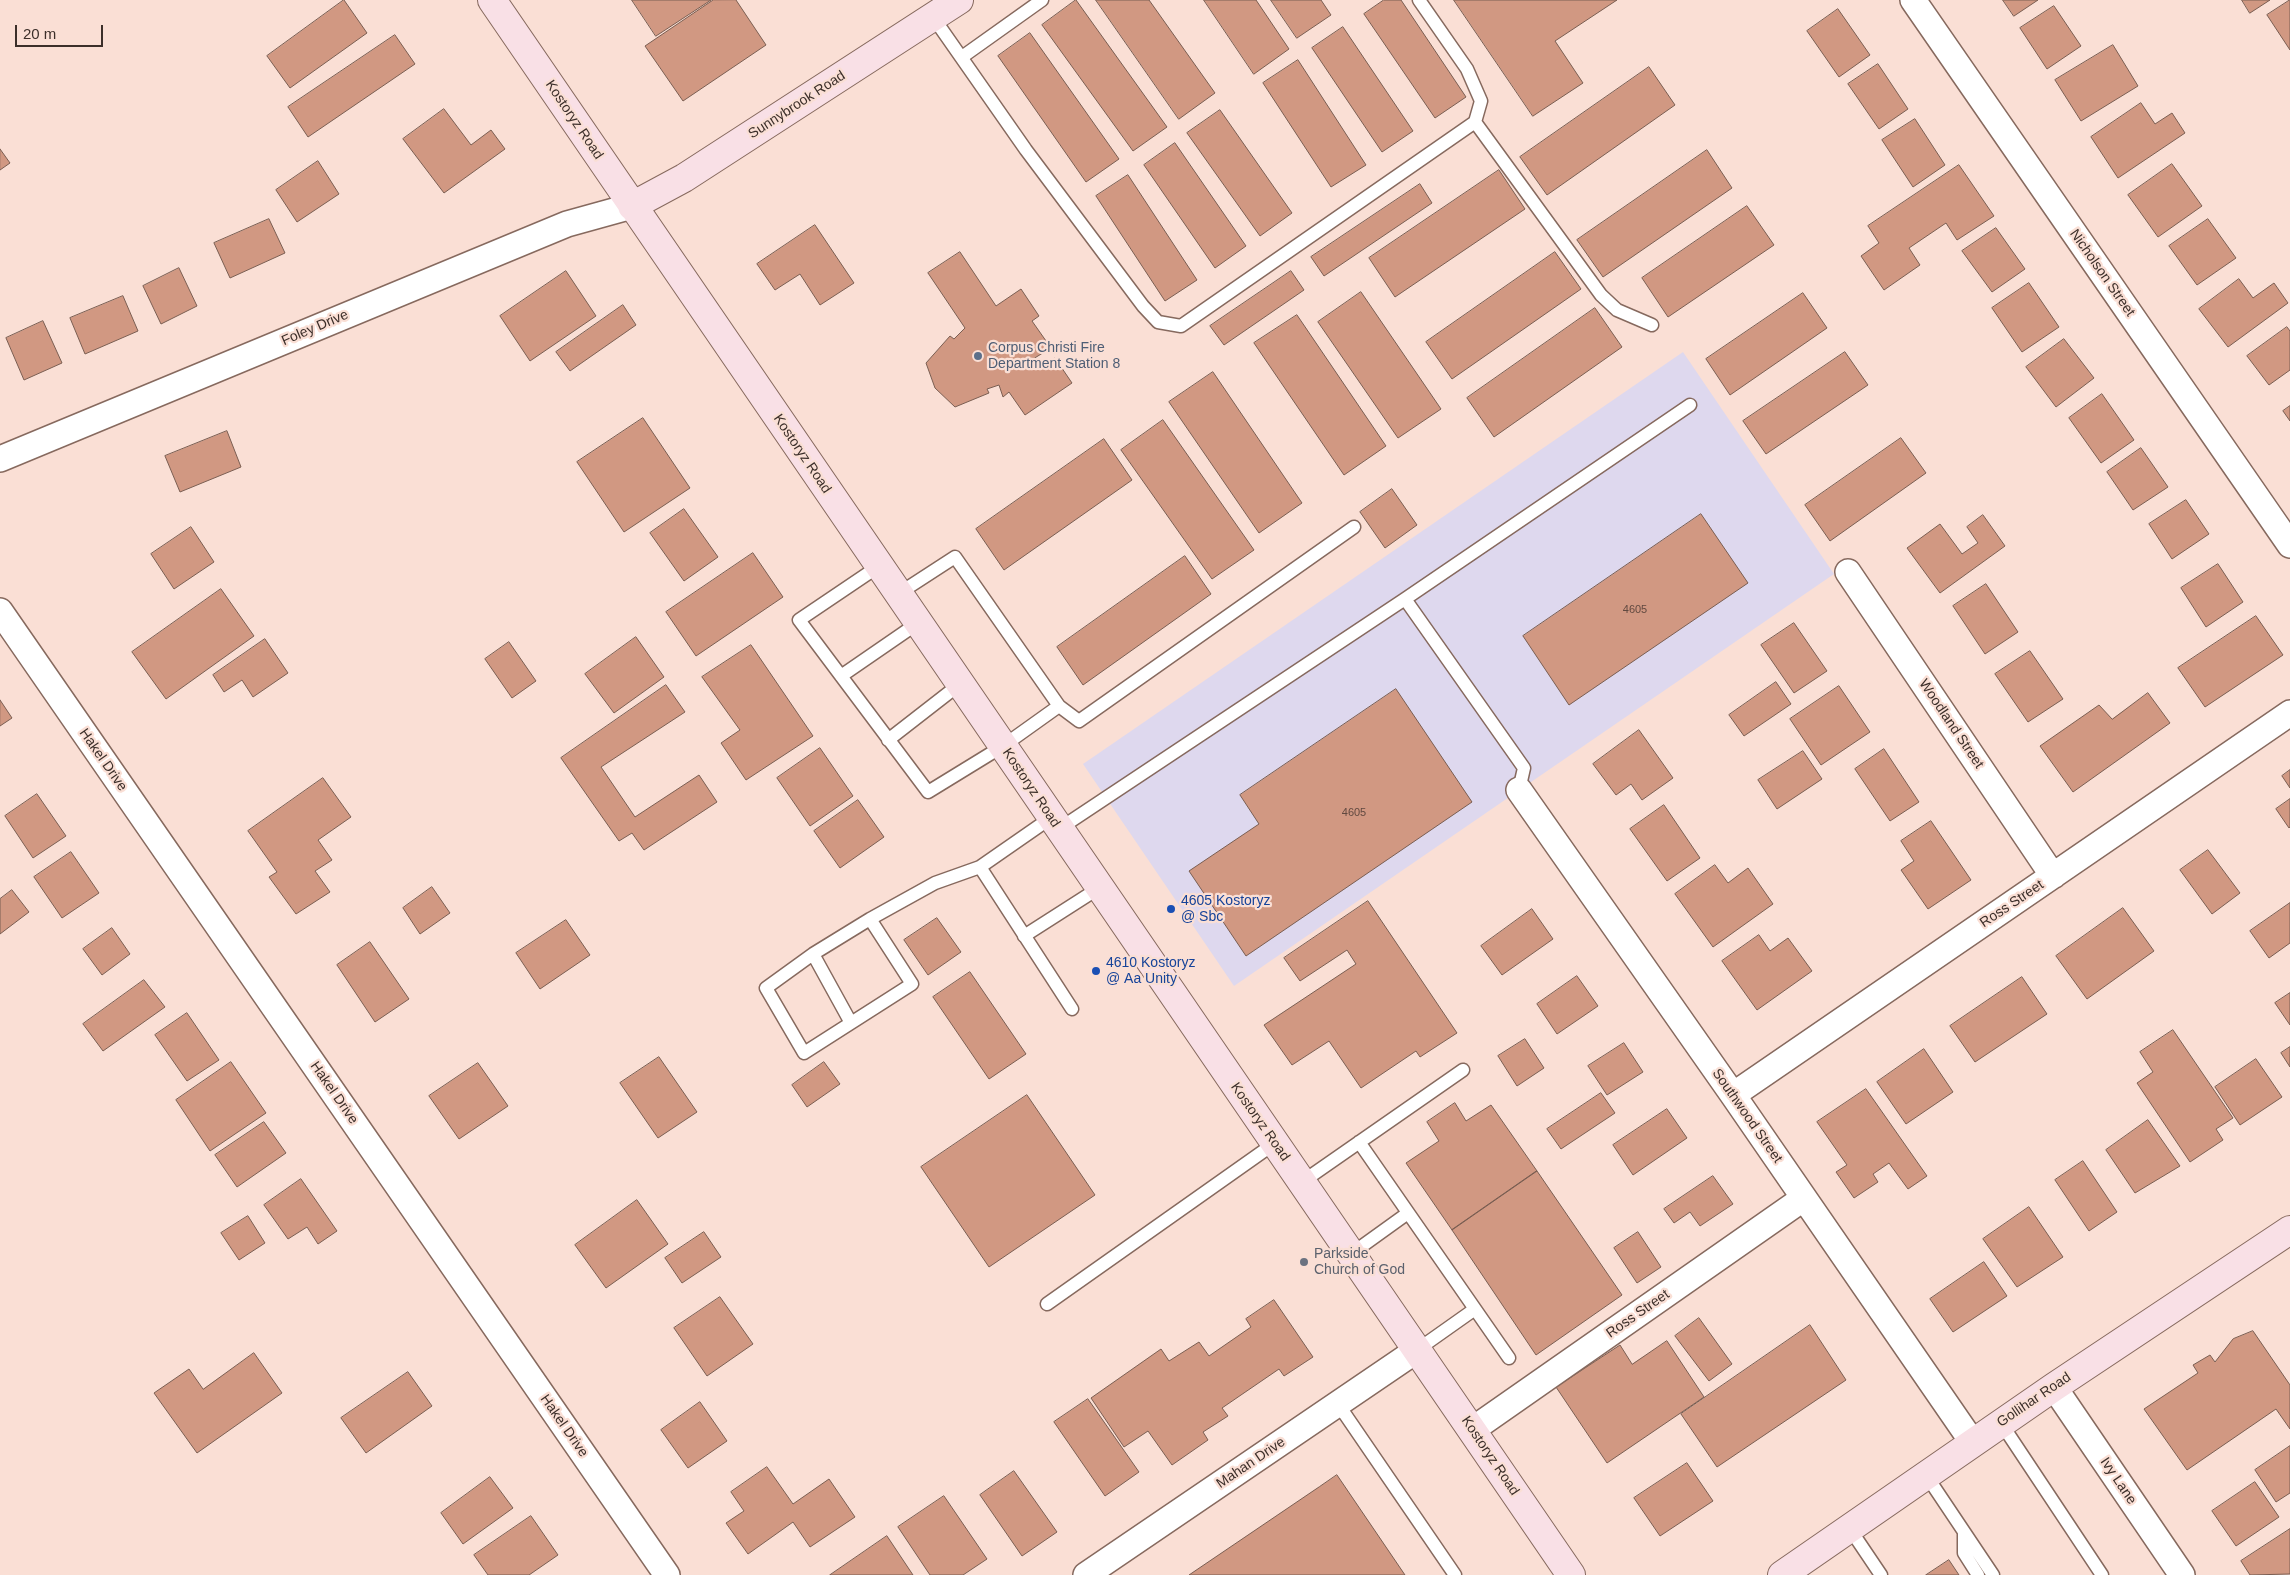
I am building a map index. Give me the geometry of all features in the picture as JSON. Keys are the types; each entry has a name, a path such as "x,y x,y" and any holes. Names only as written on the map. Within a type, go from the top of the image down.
{"main road":[{"name":"Kostoryz Road","path":"492,0 1571,1575"},
{"name":"Sunnybrook Road","path":"632,206 684,178 959,0"},
{"name":"Gollihar Road","path":"1782,1575 2054,1387 2290,1230"}],"street":[{"name":"Nicholson Street","path":"1913,0 2290,545"},
{"name":"Foley Drive","path":"0,459 567,224 632,206"},
{"name":"Woodland Street","path":"1848,572 2053,876"},
{"name":"Hakel Drive","path":"0,611 667,1575"},
{"name":"Ross Street","path":"1734,1095 2290,713"},
{"name":"Southwood Street","path":"1519,790 1734,1095 1973,1443"},
{"name":"Ross Street","path":"1472,1430 1804,1198"},
{"name":"Mahan Drive","path":"1086,1575 1417,1350"},
{"name":"Ivy Lane","path":"2054,1387 2182,1575"}],"lane":[{"path":"962,57 1042,0"},
{"path":"933,17 1026,150 1143,306 1158,322 1181,326 1475,122 1481,101 1467,69 1419,0"},
{"path":"1475,122 1601,295 1617,310 1652,324"},
{"path":"870,919 912,984 804,1053 766,988 813,954 870,919 935,883 980,867 1055,823 1405,599 1690,405"},
{"path":"898,594 955,557 1059,706 1080,721 1354,527"},
{"path":"879,566 799,620 928,792 1002,746 1059,706"},
{"path":"1405,599 1524,768 1519,790"},
{"path":"841,676 918,623"},
{"path":"888,740 960,684"},
{"path":"980,867 1072,1009"},
{"path":"1024,936 1099,888"},
{"path":"813,954 851,1023"},
{"path":"1302,1182 1463,1070"},
{"path":"1359,1142 1509,1358"},
{"path":"1047,1304 1275,1144"},
{"path":"1350,1254 1408,1213"},
{"path":"1417,1350 1475,1309"},
{"path":"1338,1404 1455,1575"},
{"path":"2001,1423 2102,1575"},
{"path":"1926,1475 1993,1575"},
{"path":"1850,1529 1881,1575"},
{"path":"1964,1532 1964,1553 1978,1575"}],"shaded area":[{"path":"1683,352 1834,574 1234,986 1083,764"}],"building":[{"path":"344,0 367,33 290,88 267,56"},
{"path":"632,0 711,0 656,36"},
{"path":"713,0 736,0 766,45 683,101 645,46"},
{"path":"1076,0 1167,127 1133,151 1042,25"},
{"path":"1096,0 1149,0 1215,93 1179,119"},
{"path":"1204,0 1256,0 1289,49 1254,74"},
{"path":"1271,0 1321,0 1331,15 1297,38"},
{"path":"1384,0 1401,0 1466,97 1435,118 1364,14"},
{"path":"1454,0 1617,0 1555,41 1583,83 1533,116"},
{"path":"2003,0 2038,0 2014,16"},
{"path":"2242,0 2270,0 2250,13"},
{"path":"2290,0 2290,50 2267,15"},
{"path":"2054,6 2081,46 2047,69 2020,28"},
{"path":"1838,9 1870,55 1839,77 1807,31"},
{"path":"1343,27 1413,131 1382,152 1312,48"},
{"path":"1030,33 1119,159 1086,182 998,56"},
{"path":"395,35 415,64 308,137 288,107"},
{"path":"2113,45 2138,86 2081,121 2055,80"},
{"path":"1298,60 1366,165 1331,187 1263,83"},
{"path":"1878,64 1908,109 1879,129 1848,84"},
{"path":"1649,67 1675,105 1547,195 1520,157"},
{"path":"2141,103 2155,124 2172,113 2185,133 2118,178 2091,137"},
{"path":"444,109 471,145 491,130 505,149 444,193 403,139"},
{"path":"1220,110 1292,213 1260,236 1187,133"},
{"path":"1915,119 1945,165 1913,187 1882,140"},
{"path":"1175,143 1246,246 1215,268 1144,165"},
{"path":"0,149 10,163 0,170"},
{"path":"1707,150 1732,188 1603,277 1577,240"},
{"path":"318,161 339,194 297,222 276,190"},
{"path":"2172,164 2202,206 2158,237 2128,195"},
{"path":"1959,165 1994,216 1957,240 1946,223 1909,248 1920,265 1884,290 1861,256 1879,243 1868,226"},
{"path":"1499,170 1525,209 1395,297 1369,258"},
{"path":"1128,175 1197,280 1165,301 1096,196"},
{"path":"1420,184 1432,203 1324,276 1311,257"},
{"path":"1747,206 1774,245 1668,317 1642,278"},
{"path":"269,219 285,253 230,278 214,243"},
{"path":"2208,219 2236,258 2197,285 2169,246"},
{"path":"815,225 854,283 820,305 800,274 775,290 757,264"},
{"path":"1996,228 2025,269 1992,292 1962,251"},
{"path":"960,252 996,306 1021,289 1039,316 1032,321 1051,348 1033,359 1039,368 1055,358 1072,383 1025,415 1009,392 1003,397 999,385 987,389 989,393 955,407 935,388 926,363 950,336 954,339 965,328 928,273"},
{"path":"1555,252 1581,289 1452,379 1426,342"},
{"path":"179,268 197,306 161,324 143,286"},
{"path":"566,271 596,316 530,361 500,316"},
{"path":"1291,271 1304,290 1224,345 1210,326"},
{"path":"2239,279 2253,298 2274,283 2288,303 2228,347 2199,309"},
{"path":"2029,283 2059,327 2022,352 1992,308"},
{"path":"1361,292 1441,409 1398,438 1318,322"},
{"path":"1803,293 1827,328 1730,395 1706,359"},
{"path":"123,296 138,331 85,354 70,318"},
{"path":"623,305 636,325 570,371 556,352"},
{"path":"1595,308 1622,347 1494,437 1467,398"},
{"path":"1297,315 1386,446 1344,475 1254,343"},
{"path":"43,321 62,363 24,380 6,338"},
{"path":"2287,327 2290,331 2290,370 2269,385 2247,356"},
{"path":"2064,339 2094,378 2056,407 2026,367"},
{"path":"1845,352 1868,385 1766,454 1743,421"},
{"path":"1213,372 1302,503 1259,533 1169,402"},
{"path":"2102,394 2134,440 2101,463 2069,418"},
{"path":"2290,406 2290,421 2283,411"},
{"path":"643,418 690,488 624,532 577,462"},
{"path":"1163,420 1254,550 1212,579 1121,450"},
{"path":"227,431 241,467 180,492 165,456"},
{"path":"1901,438 1926,473 1830,541 1805,505"},
{"path":"1104,439 1132,480 1004,570 976,529"},
{"path":"2141,448 2168,487 2133,510 2107,472"},
{"path":"1392,489 1417,525 1385,548 1360,512"},
{"path":"2186,500 2209,534 2172,559 2149,524"},
{"path":"684,509 718,557 684,581 650,533"},
{"path":"1701,514 1748,583 1569,705 1523,636"},
{"path":"1983,515 2005,546 1940,593 1907,548 1940,524 1962,554 1978,543 1967,527"},
{"path":"191,527 214,562 174,589 151,554"},
{"path":"753,553 783,597 696,656 666,612"},
{"path":"1185,556 1211,594 1083,685 1057,647"},
{"path":"2218,564 2243,602 2206,627 2181,588"},
{"path":"1986,584 2018,632 1985,654 1953,606"},
{"path":"221,589 254,636 166,699 132,652"},
{"path":"2256,616 2283,655 2205,707 2178,668"},
{"path":"1794,623 1827,671 1794,693 1761,645"},
{"path":"636,637 664,677 614,713 585,674"},
{"path":"265,639 288,673 253,697 242,680 224,692 213,675"},
{"path":"509,642 536,681 512,698 485,659"},
{"path":"751,645 813,736 746,780 721,743 740,730 702,677"},
{"path":"2030,651 2063,699 2028,722 1995,674"},
{"path":"1776,682 1791,704 1744,736 1729,715"},
{"path":"666,685 685,712 601,767 635,817 699,775 717,802 644,850 632,833 619,841 561,758"},
{"path":"1839,686 1870,732 1821,765 1790,719"},
{"path":"1396,689 1472,802 1246,956 1189,871 1259,824 1240,795"},
{"path":"2148,693 2170,723 2073,792 2040,746 2099,705 2112,719"},
{"path":"0,700 12,718 0,726"},
{"path":"1639,730 1673,778 1642,800 1631,784 1616,795 1593,764"},
{"path":"820,748 853,796 810,826 777,778"},
{"path":"1884,749 1919,802 1890,821 1855,769"},
{"path":"1803,751 1822,779 1777,809 1758,780"},
{"path":"2290,770 2290,788 2282,776"},
{"path":"323,778 351,817 318,840 332,860 315,871 330,892 296,914 269,877 277,872 248,831"},
{"path":"37,794 66,836 33,858 5,816"},
{"path":"2290,799 2290,827 2289,828 2276,809"},
{"path":"858,800 884,837 840,868 814,831"},
{"path":"1664,805 1700,858 1667,881 1630,829"},
{"path":"1931,821 1971,880 1928,909 1901,870 1914,861 1901,841"},
{"path":"2208,850 2240,893 2212,914 2180,870"},
{"path":"71,852 99,893 62,918 34,877"},
{"path":"1715,865 1728,883 1748,868 1773,904 1713,947 1675,894"},
{"path":"432,887 450,913 420,934 403,908"},
{"path":"12,890 29,912 0,934 0,899"},
{"path":"1368,901 1457,1033 1420,1057 1416,1051 1361,1088 1329,1041 1292,1065 1264,1025 1356,964 1347,950 1300,981 1284,958"},
{"path":"2290,903 2290,943 2269,958 2250,931"},
{"path":"2123,908 2154,951 2087,999 2056,956"},
{"path":"1532,909 1553,939 1502,975 1481,946"},
{"path":"937,918 961,952 928,975 904,940"},
{"path":"566,920 590,955 540,989 516,953"},
{"path":"112,928 130,954 102,975 83,949"},
{"path":"1759,935 1770,951 1788,938 1812,971 1757,1010 1722,961"},
{"path":"370,942 409,999 375,1022 337,965"},
{"path":"970,972 1026,1054 989,1079 933,997"},
{"path":"1577,976 1598,1006 1557,1034 1537,1004"},
{"path":"2022,977 2047,1014 1975,1062 1950,1026"},
{"path":"144,980 165,1007 103,1051 83,1024"},
{"path":"2290,993 2290,1025 2275,1003"},
{"path":"187,1013 219,1060 187,1081 155,1035"},
{"path":"2173,1030 2233,1118 2216,1129 2223,1140 2190,1162 2137,1083 2153,1072 2140,1052"},
{"path":"1525,1039 1544,1068 1517,1086 1498,1056"},
{"path":"1624,1043 1643,1072 1607,1095 1588,1066"},
{"path":"2290,1047 2290,1067 2281,1053"},
{"path":"1924,1049 1953,1092 1906,1124 1877,1082"},
{"path":"659,1057 697,1112 658,1138 620,1083"},
{"path":"2256,1059 2282,1097 2240,1125 2215,1087"},
{"path":"231,1062 266,1113 210,1151 176,1100"},
{"path":"824,1062 840,1084 807,1107 792,1085"},
{"path":"478,1063 508,1106 459,1139 429,1096"},
{"path":"1866,1089 1927,1176 1908,1189 1889,1163 1873,1174 1878,1182 1854,1198 1836,1172 1847,1165 1817,1122"},
{"path":"1601,1093 1615,1113 1561,1149 1547,1129"},
{"path":"1027,1095 1095,1195 989,1267 921,1167"},
{"path":"1455,1103 1466,1121 1491,1105 1537,1171 1452,1230 1406,1163 1439,1141 1427,1122"},
{"path":"1667,1109 1687,1138 1633,1175 1613,1145"},
{"path":"2148,1120 2180,1166 2135,1193 2106,1150"},
{"path":"264,1122 286,1153 237,1187 215,1155"},
{"path":"2083,1161 2117,1212 2089,1231 2055,1180"},
{"path":"1537,1171 1622,1295 1536,1355 1452,1230"},
{"path":"1713,1176 1733,1204 1700,1226 1690,1212 1674,1223 1664,1209"},
{"path":"301,1179 337,1231 318,1244 307,1227 288,1239 264,1205"},
{"path":"637,1200 668,1244 606,1288 575,1245"},
{"path":"2029,1207 2063,1257 2017,1287 1983,1239"},
{"path":"248,1216 265,1243 239,1260 221,1233"},
{"path":"704,1232 721,1257 682,1283 665,1258"},
{"path":"1638,1232 1661,1267 1637,1283 1614,1248"},
{"path":"1984,1262 2007,1296 1953,1332 1930,1299"},
{"path":"720,1297 753,1344 707,1376 674,1328"},
{"path":"1274,1300 1313,1357 1284,1376 1279,1369 1222,1408 1228,1416 1203,1432 1208,1440 1172,1465 1148,1431 1124,1447 1091,1398 1161,1349 1169,1361 1199,1342 1209,1356 1251,1327 1246,1319"},
{"path":"1699,1318 1732,1364 1709,1381 1675,1336"},
{"path":"1810,1325 1846,1380 1717,1467 1681,1414"},
{"path":"2253,1331 2290,1385 2290,1429 2276,1409 2187,1470 2144,1409 2198,1373 2193,1365 2210,1355 2215,1362 2233,1339"},
{"path":"1667,1341 1704,1397 1607,1463 1556,1387 1620,1345 1632,1364"},
{"path":"254,1353 282,1393 197,1453 154,1393 189,1369 203,1389"},
{"path":"408,1372 432,1406 366,1453 341,1418"},
{"path":"1088,1399 1139,1472 1105,1496 1054,1422"},
{"path":"700,1402 727,1441 688,1468 661,1430"},
{"path":"2290,1446 2290,1493 2276,1502 2255,1470"},
{"path":"1687,1463 1713,1501 1660,1536 1634,1498"},
{"path":"767,1467 793,1504 829,1479 855,1517 810,1547 793,1522 748,1554 726,1523 744,1511 731,1492"},
{"path":"1014,1471 1057,1532 1022,1556 980,1495"},
{"path":"1337,1475 1405,1575 1189,1575 1319,1487"},
{"path":"490,1477 513,1508 463,1544 441,1513"},
{"path":"2255,1482 2279,1517 2236,1546 2212,1511"},
{"path":"944,1496 987,1559 963,1575 930,1575 898,1527"},
{"path":"531,1516 558,1555 529,1575 488,1575 474,1555"},
{"path":"2290,1529 2290,1574 2250,1575 2241,1561"},
{"path":"887,1536 913,1575 830,1575"},
{"path":"1949,1560 1959,1575 1926,1575"}],"place":[{"name":"Corpus Christi Fire Department Station 8","path":"978,356"},
{"name":"4605 Kostoryz @ Sbc","path":"1171,909"},
{"name":"4610 Kostoryz @ Aa Unity","path":"1096,971"},
{"name":"Parkside Church of God","path":"1304,1262"}]}
